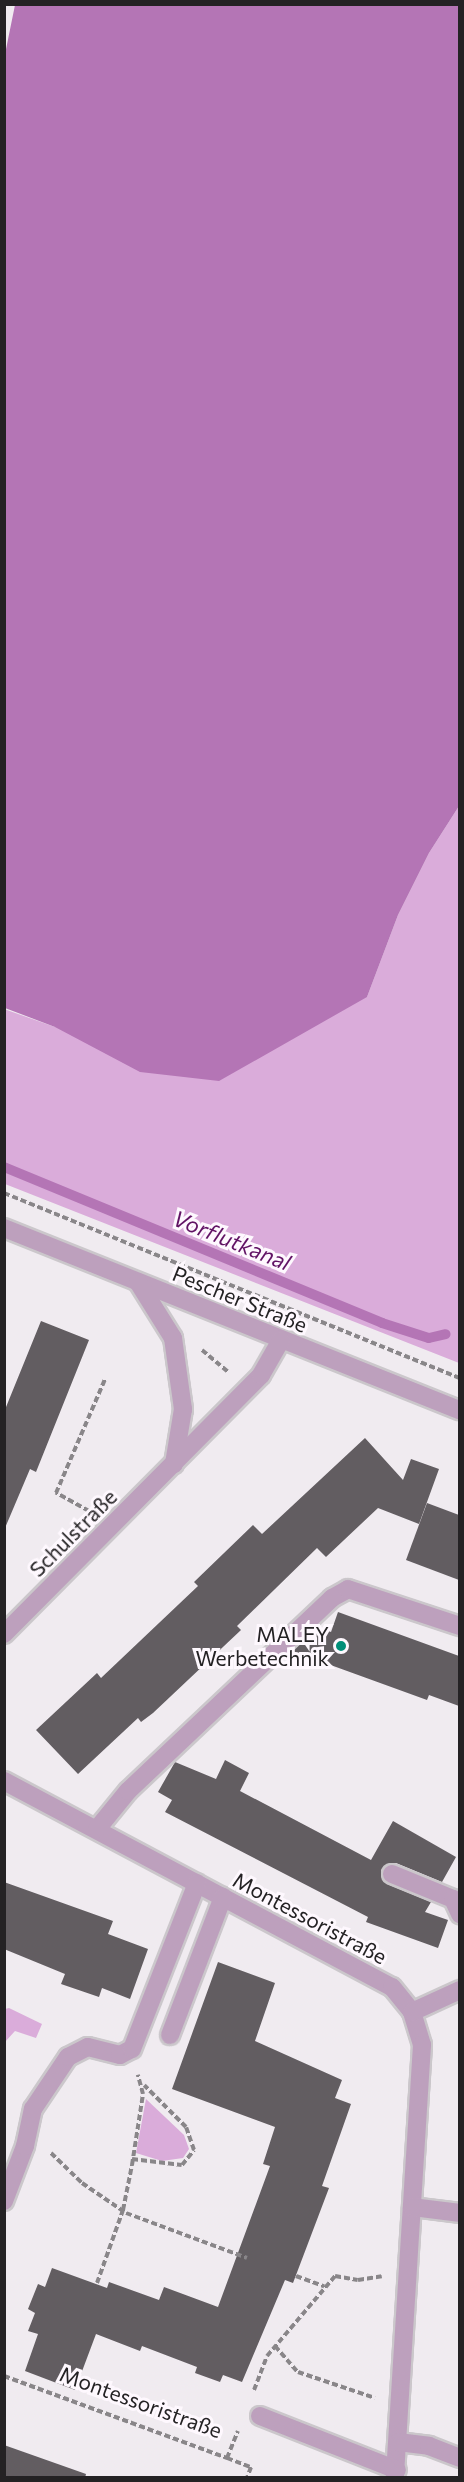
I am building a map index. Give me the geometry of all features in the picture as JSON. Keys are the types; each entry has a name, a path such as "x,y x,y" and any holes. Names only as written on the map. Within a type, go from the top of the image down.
{"street":[{"name":"Pescher Straße","path":"4,1228 459,1409"},
{"path":"138,1282 173,1338 183,1409 174,1464"},
{"name":"Schulstraße","path":"4,1634 248,1390 261,1375 281,1340"},
{"path":"97,1829 128,1791 332,1598 348,1589 459,1626"},
{"name":"Montessoristraße","path":"4,1780 392,1987 412,2012 422,2045 396,2474"},
{"path":"392,1874 453,1899 459,1914"},
{"path":"4,2201 33,2109 68,2057 88,2047 120,2055 132,2049 197,1883"},
{"path":"170,2036 223,1897"},
{"path":"412,2012 459,1990"},
{"path":"412,2207 459,2213"},
{"path":"251,2418 396,2474"},
{"path":"398,2442 429,2446 459,2458"}],"path":[{"path":"4,1193 459,1378"},
{"path":"195,1343 248,1390"},
{"path":"105,1379 57,1493 114,1524"},
{"path":"126,2052 143,2084 186,2127 194,2150 182,2165 132,2159"},
{"path":"97,2283 123,2210 143,2084"},
{"path":"30,2123 46,2148 82,2183 123,2210 247,2258"},
{"path":"296,2276 324,2286 335,2276 358,2280 409,2271"},
{"name":"Montessoristraße","path":"250,2400 275,2346 324,2286"},
{"path":"275,2346 298,2372 400,2407"},
{"name":"Montessoristraße","path":"4,2376 227,2458 251,2418"},
{"path":"227,2458 251,2467 247,2478"}],"shaded area":[{"path":"15,5 459,5 459,806 429,853 398,915 367,997 219,1081 140,1072 55,1027 5,1008 4,59"},
{"path":"459,806 459,1363 5,1184 4,1009 55,1027 367,997 398,915 429,853"},
{"path":"9,2008 42,2024 36,2038 15,2031 5,2042 5,2009"},
{"path":"146,2099 184,2135 189,2149 183,2158 162,2161 136,2153"}],"building":[{"path":"41,1321 89,1340 36,1472 30,1469 5,1528 4,1412"},
{"path":"365,1438 403,1480 411,1459 439,1469 419,1524 378,1508 326,1557 317,1548 237,1626 241,1630 153,1713 141,1722 138,1718 78,1774 36,1730 97,1673 101,1678 198,1586 194,1582 253,1525 262,1534"},
{"path":"427,1503 459,1515 459,1580 406,1560"},
{"path":"338,1612 459,1656 459,1706 429,1695 427,1700 292,1651 318,1627 331,1632"},
{"path":"225,1760 249,1773 240,1791 371,1860 393,1821 456,1857 442,1882 396,1863 386,1865 381,1870 387,1884 431,1902 425,1912 448,1920 438,1948 366,1922 368,1917 165,1812 172,1800 158,1792 175,1762 216,1779"},
{"path":"4,1882 113,1921 108,1934 148,1949 130,1999 102,1988 99,1997 61,1984 65,1974 4,1949"},
{"path":"218,1962 275,1983 255,2041 342,2080 335,2098 351,2104 322,2186 329,2188 293,2283 285,2280 242,2382 223,2375 220,2382 195,2373 197,2367 142,2346 140,2351 96,2334 75,2390 25,2371 38,2334 28,2331 35,2313 28,2309 38,2284 45,2287 52,2268 107,2288 109,2282 159,2300 164,2287 218,2307 270,2166 263,2164 275,2127 172,2089"},
{"path":"4,2445 86,2474 85,2478 4,2478"}],"waterway":[{"name":"Vorflutkanal","path":"4,1167 382,1323 429,1338 446,1334"}],"place":[{"name":"MALEY Werbetechnik","path":"341,1646"}]}
